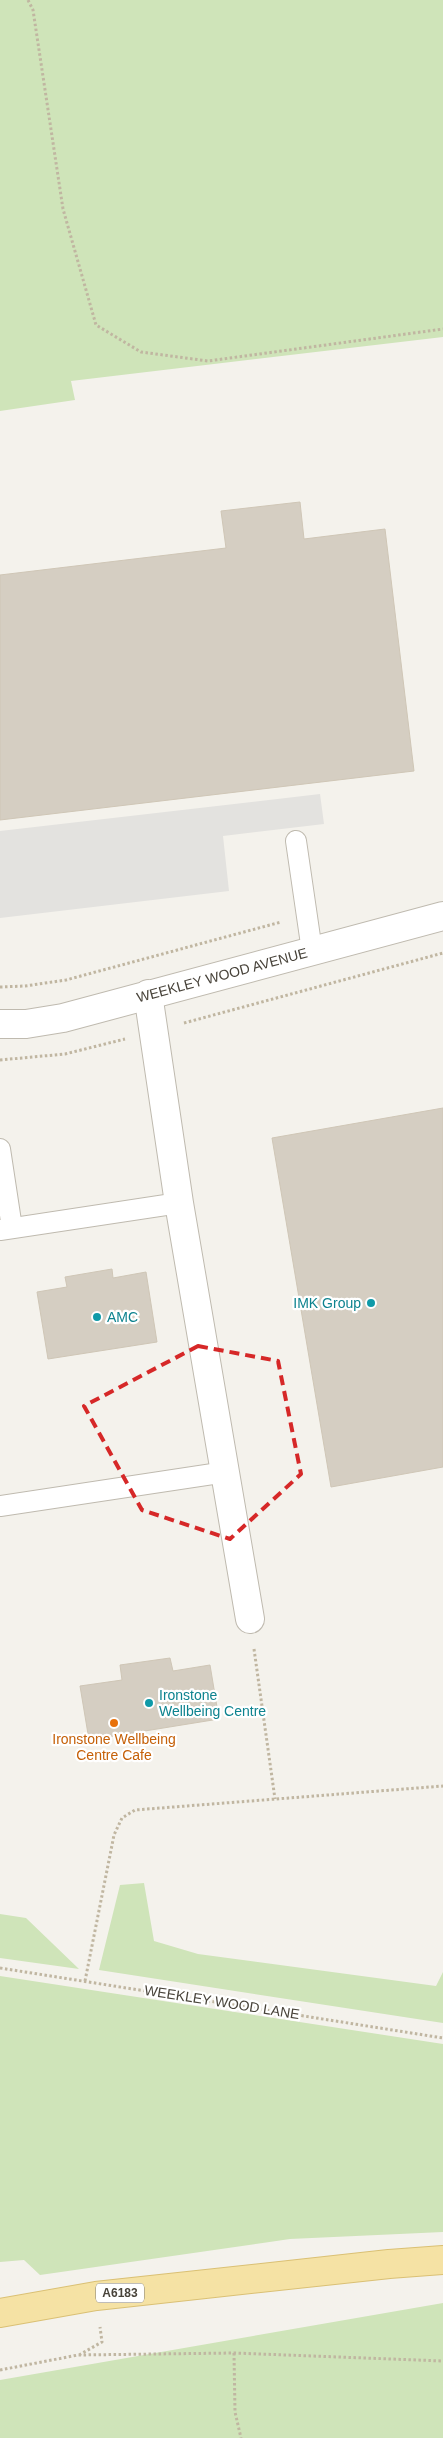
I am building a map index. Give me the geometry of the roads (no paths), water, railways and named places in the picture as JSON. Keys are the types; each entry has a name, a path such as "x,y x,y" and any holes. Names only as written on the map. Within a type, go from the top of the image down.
{"main road":[{"name":"A6183","path":"0,2313 96,2296 379,2265 443,2260"}],"street":[{"name":"WEEKLEY WOOD AVENUE","path":"0,1024 26,1024 63,1018 443,916"},
{"path":"148,994 179,1203 250,1619"}],"lane":[{"path":"296,841 312,951"},
{"path":"0,1149 6,1229 179,1203"},
{"path":"0,1506 226,1472"}],"place":[{"name":"IMK Group","path":"371,1303"},
{"name":"AMC","path":"97,1317"},
{"name":"Ironstone Wellbeing Centre","path":"149,1703"},
{"name":"Ironstone Wellbeing Centre Cafe","path":"114,1723"}]}
